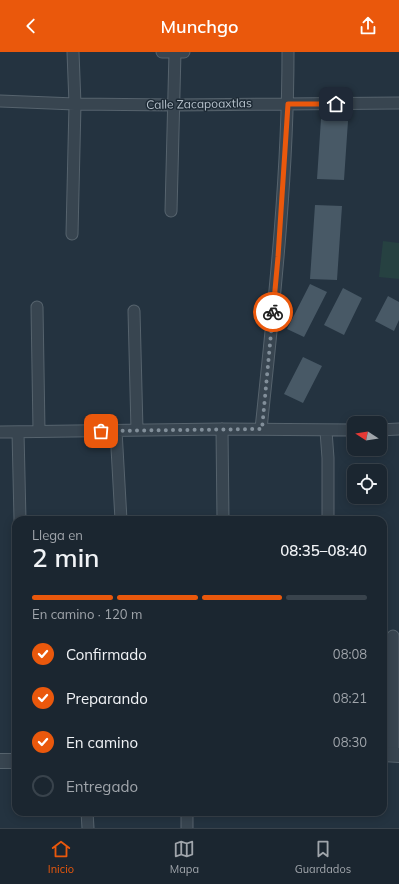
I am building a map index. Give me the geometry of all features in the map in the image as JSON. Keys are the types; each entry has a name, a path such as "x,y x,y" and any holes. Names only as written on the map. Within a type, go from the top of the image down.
{"street":[{"path":"72,234 75,104 73,52"},
{"path":"162,52 184,52"},
{"path":"171,211 175,52"},
{"path":"262,429 278,257 288,104 288,52"},
{"name":"Calle Zacapoaxtlas","path":"0,101 75,104 174,105 254,103 399,103"},
{"path":"37,307 39,432"},
{"path":"134,311 137,430"},
{"path":"222,429 223,516"},
{"path":"0,432 222,429 347,430"},
{"path":"387,430 399,429"},
{"path":"116,430 121,516"},
{"path":"326,431 328,458 328,516"},
{"path":"18,432 20,516"},
{"path":"392,754 393,636"},
{"path":"0,761 12,761"},
{"path":"87,816 88,828"},
{"path":"187,816 187,828"}],"green space":[{"path":"383,241 399,243 399,279 379,277"}],"building":[{"path":"321,119 348,121 344,180 317,179"},
{"path":"315,205 342,206 337,280 310,279"},
{"path":"310,284 327,292 304,337 287,329"},
{"path":"343,288 362,298 344,335 324,325"},
{"path":"388,296 399,302 399,320 394,331 375,321"},
{"path":"303,357 322,366 303,403 284,394"}],"way so far":[{"path":"101,431 262,429 273,312"}],"route":[{"path":"273,312 288,104 336,104"}]}
